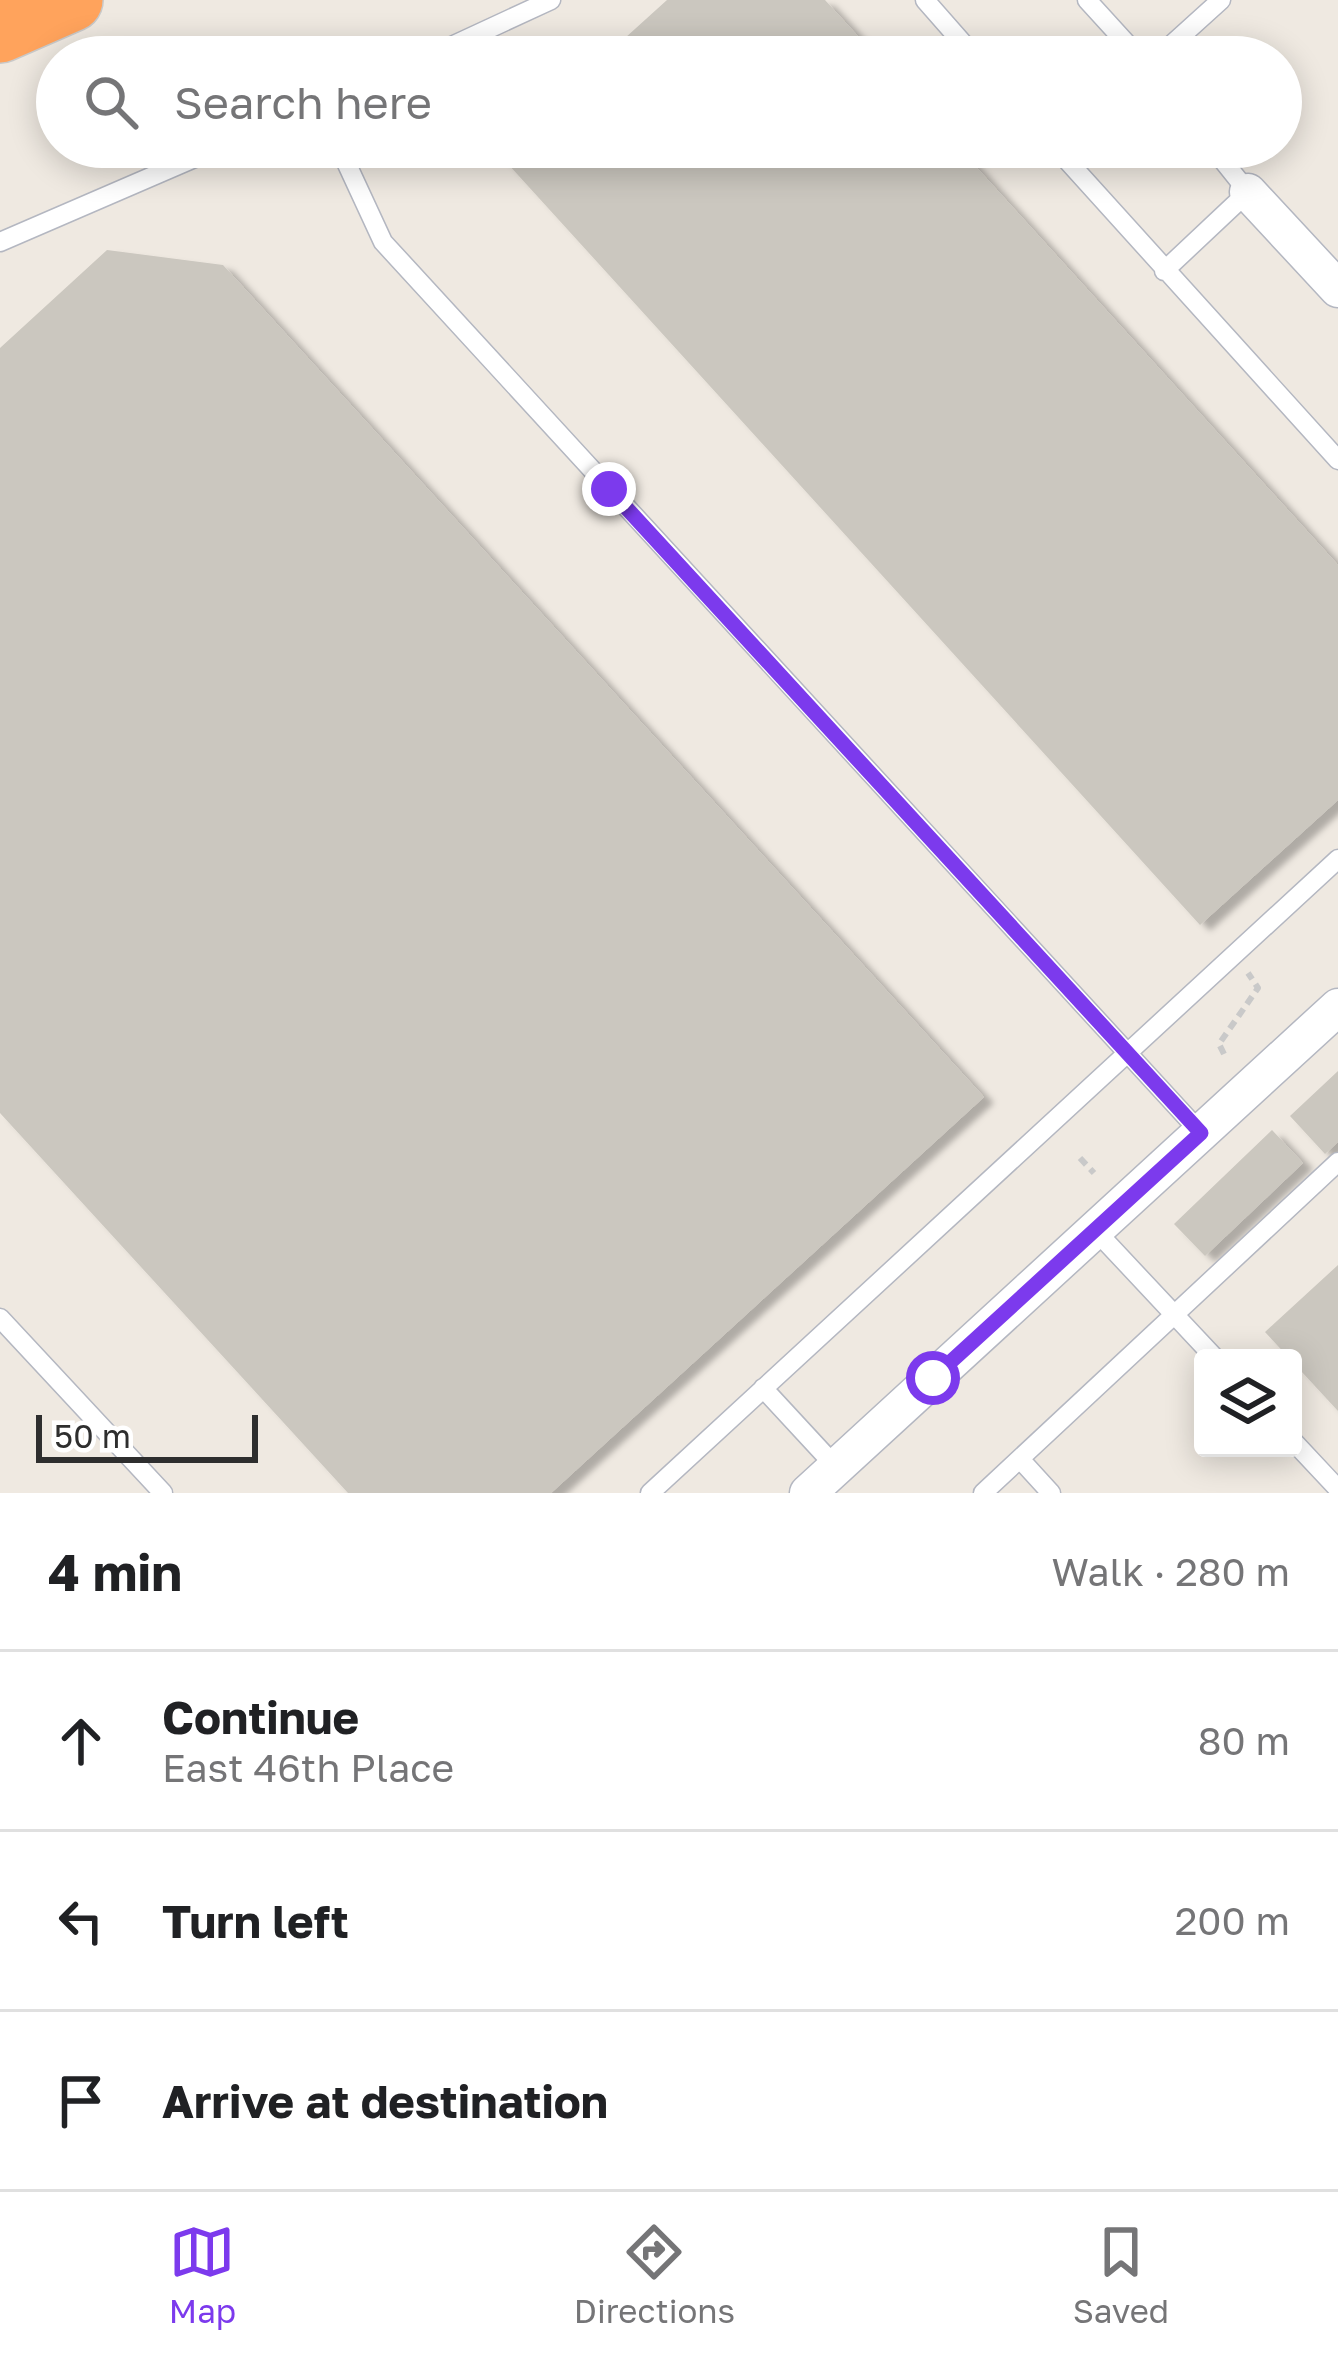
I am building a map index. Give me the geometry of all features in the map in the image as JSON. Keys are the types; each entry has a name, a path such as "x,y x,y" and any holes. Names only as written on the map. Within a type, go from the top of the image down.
{"highway":[{"path":"0,32 71,0"}],"street":[{"path":"1248,192 1337,286"},
{"path":"808,1493 1338,1007"}],"lane":[{"path":"473,36 551,0"},
{"path":"925,0 957,36"},
{"path":"1087,0 1120,36"},
{"path":"1181,36 1221,0"},
{"path":"0,242 171,168"},
{"path":"349,168 383,242 1201,1133"},
{"path":"1073,168 1338,460"},
{"path":"1164,271 1248,192 1229,168"},
{"path":"650,1493 1338,859"},
{"path":"982,1493 1338,1162"},
{"path":"1321,1179 1338,1196"},
{"path":"1095,1230 1207,1349"},
{"path":"0,1318 163,1493"},
{"path":"764,1388 836,1467"},
{"path":"1302,1451 1338,1489"},
{"path":"1020,1459 1051,1493"}],"path":[{"path":"1224,1054 1219,1044 1258,988 1246,970"},
{"path":"1080,1158 1094,1173"}],"building":[{"path":"667,0 825,0 858,36 627,36"},
{"path":"512,168 977,168 1338,565 1338,800 1200,925"},
{"path":"107,250 223,265 984,1097 551,1493 348,1493 0,1113 0,348"},
{"path":"1338,1071 1338,1142 1325,1154 1290,1116"},
{"path":"1272,1130 1303,1163 1205,1256 1174,1224"},
{"path":"1338,1265 1338,1411 1302,1372 1302,1349 1281,1349 1265,1332"}],"route":[{"path":"609,489 1201,1133 933,1378"}]}
